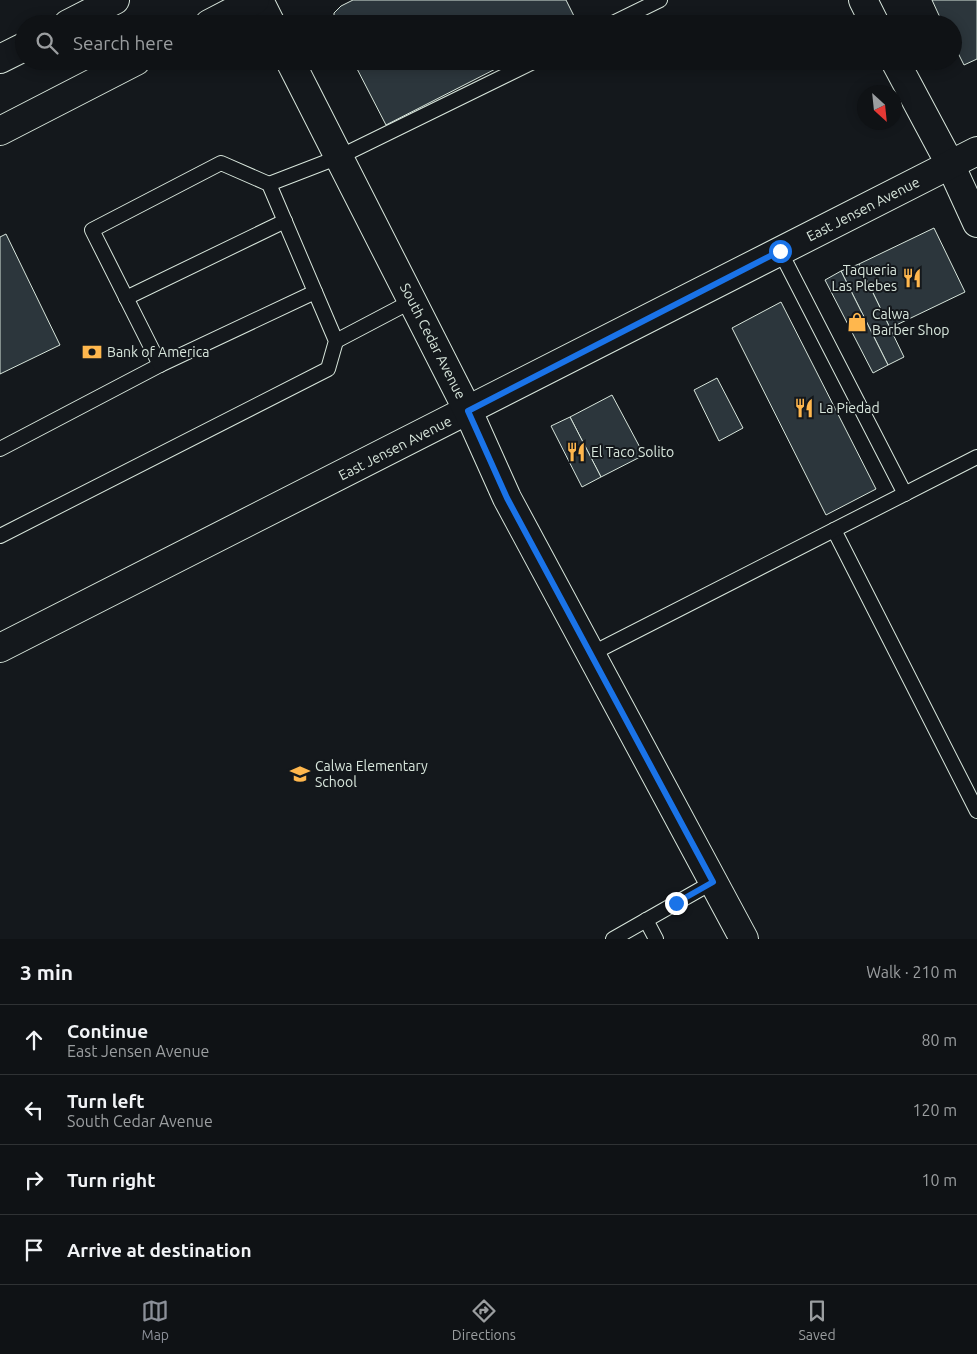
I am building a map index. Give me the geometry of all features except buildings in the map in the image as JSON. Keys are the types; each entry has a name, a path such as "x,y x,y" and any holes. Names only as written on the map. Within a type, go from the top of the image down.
{"main road":[{"path":"86,15 115,0"},
{"path":"226,15 255,0"},
{"path":"259,0 266,15"},
{"path":"862,0 870,15"},
{"path":"0,59 15,52"},
{"path":"0,131 119,70"},
{"name":"South Cedar Avenue","path":"295,70 468,411 507,498 744,939"},
{"path":"900,70 950,164 977,223"},
{"name":"East Jensen Avenue","path":"3,640 468,411 977,150"}],"lane":[{"path":"630,15 660,0"},
{"path":"269,184 339,157 517,70"},
{"path":"0,536 328,368 336,341 269,184 222,163 92,230 160,365"},
{"path":"126,298 285,221"},
{"path":"780,251 905,494"},
{"path":"0,449 160,365 315,292"},
{"path":"336,341 412,301"},
{"path":"591,654 977,457"},
{"path":"834,530 977,811"},
{"path":"613,939 713,882"},
{"path":"646,920 656,939"}],"place":[{"name":"Taqueria Las Plebes","path":"912,278"},
{"name":"Calwa Barber Shop","path":"857,322"},
{"name":"Bank of America","path":"92,352"},
{"name":"La Piedad","path":"804,408"},
{"name":"El Taco Solito","path":"576,452"},
{"name":"Calwa Elementary School","path":"300,774"}],"route":[{"path":"676,903 713,882 507,498 468,411 780,251"}]}
